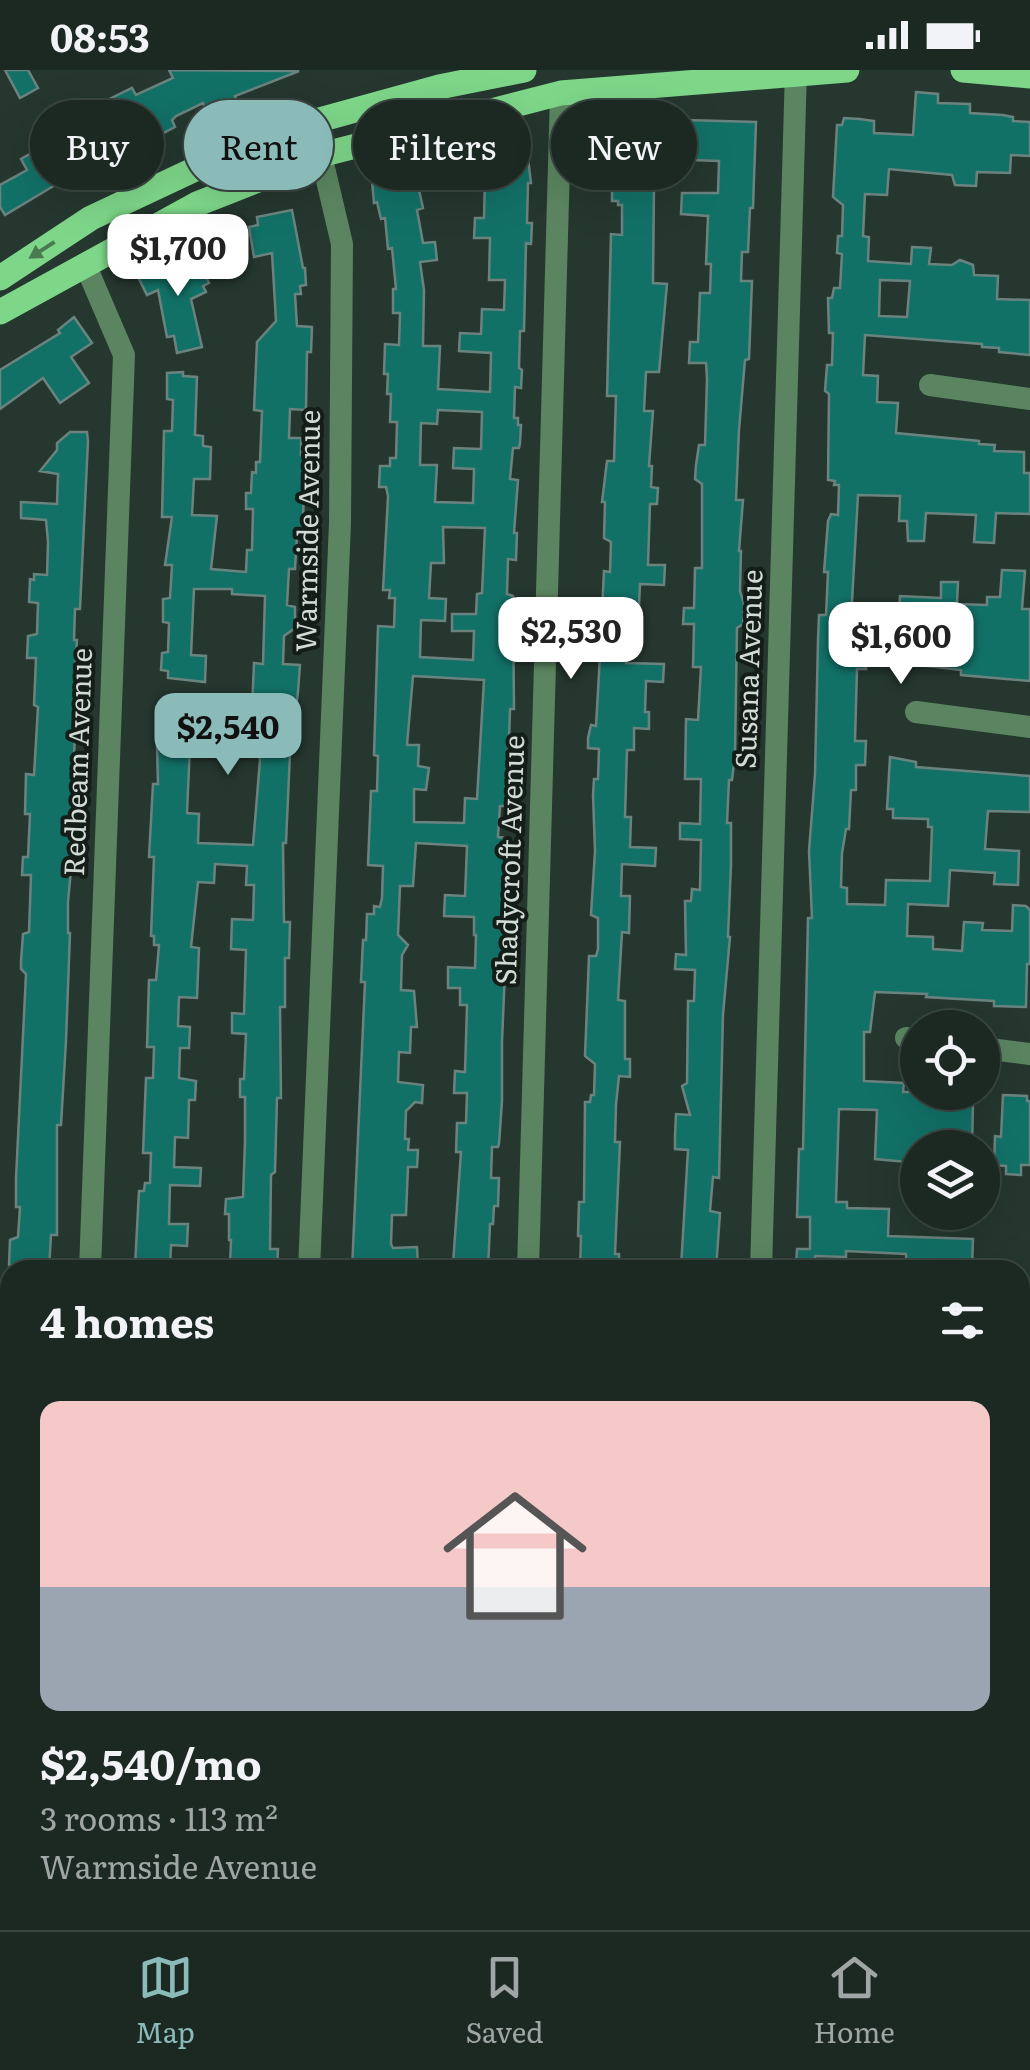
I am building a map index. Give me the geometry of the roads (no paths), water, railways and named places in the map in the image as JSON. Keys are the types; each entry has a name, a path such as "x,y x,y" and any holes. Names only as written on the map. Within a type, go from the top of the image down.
{"main road":[{"path":"0,278 91,218 272,134 426,90 524,70"},
{"path":"531,100 562,92 848,70"},
{"path":"963,70 1030,76"},
{"path":"426,90 429,100"},
{"path":"183,175 197,204"},
{"path":"0,312 197,204 233,190"}],"street":[{"name":"Susana Avenue","path":"761,1260 797,72"},
{"name":"Shadycroft Avenue","path":"528,1260 562,92"},
{"name":"Warmside Avenue","path":"309,1260 340,503 342,244 330,190"},
{"name":"Redbeam Avenue","path":"85,264 124,354 90,1260"},
{"path":"930,384 1030,398"},
{"path":"916,712 1030,728"},
{"path":"1000,1050 1030,1054"}]}
